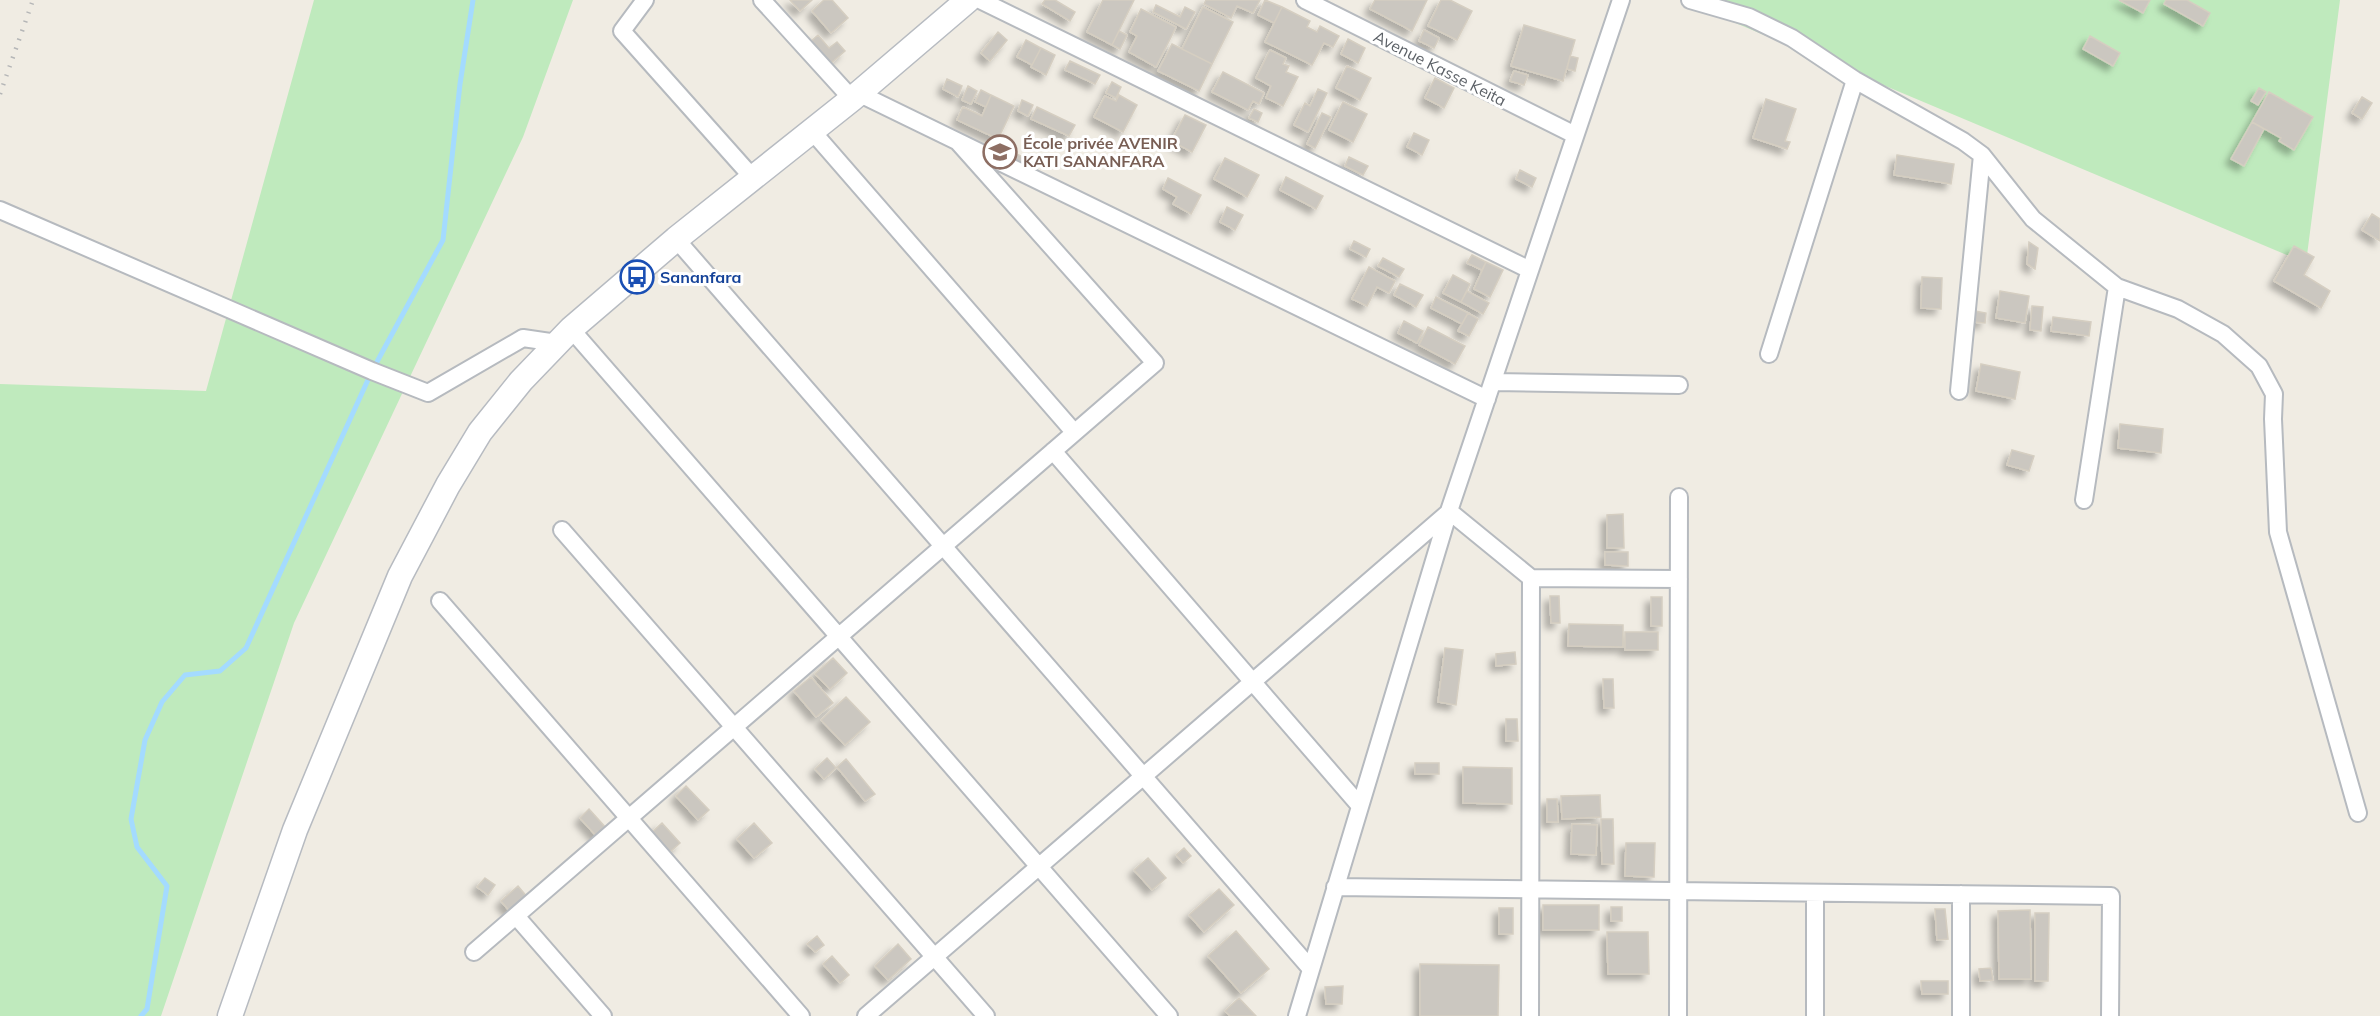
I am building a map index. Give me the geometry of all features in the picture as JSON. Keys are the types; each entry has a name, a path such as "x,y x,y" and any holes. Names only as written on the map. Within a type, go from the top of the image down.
{"main road":[{"path":"230,1016 295,830 400,576 448,485 480,432 521,381 564,336 676,239 855,96 968,0"}],"street":[{"path":"645,0 622,31 753,178"},
{"path":"762,0 855,96 958,142 1487,399"},
{"path":"980,0 1530,270"},
{"name":"Avenue Kasse Keita","path":"1305,0 1575,135"},
{"path":"1297,1016 1449,511 1621,0"},
{"path":"1690,0 1749,17 1792,38 1855,80 1982,155 2034,219 2117,287 2178,309 2223,334 2259,366 2274,394 2278,532 2358,813"},
{"path":"1769,354 1855,80"},
{"path":"812,131 1074,432"},
{"path":"474,952 1155,363 958,142"},
{"path":"1959,391 1982,155"},
{"path":"0,210 361,366 429,393 523,338 564,336 839,636 1169,1016"},
{"path":"676,239 1311,969"},
{"path":"2084,500 2117,287"},
{"path":"1493,382 1680,385"},
{"path":"1053,451 1360,806"},
{"path":"1678,1016 1679,496"},
{"path":"1449,511 1531,578 1679,579"},
{"path":"866,1016 1449,511"},
{"path":"562,530 986,1016"},
{"path":"1530,1016 1531,578"},
{"path":"440,601 801,1016"},
{"path":"1335,887 2111,896 2110,1016"},
{"path":"1815,893 1815,1016"},
{"path":"1961,894 1961,1016"},
{"path":"516,916 603,1016"}],"green space":[{"path":"314,0 573,0 523,137 294,623 161,1016 0,1016 0,384 206,391"},
{"path":"1681,0 2340,0 2306,263"}],"building":[{"path":"790,0 812,0 800,11"},
{"path":"824,0 832,0 848,18 831,33 812,11"},
{"path":"1045,0 1055,0 1075,12 1070,21 1042,4"},
{"path":"1103,0 1134,0 1112,45 1087,32"},
{"path":"1206,0 1260,0 1253,13 1237,6 1231,18 1204,4"},
{"path":"1265,0 1282,7 1274,23 1258,15"},
{"path":"1375,0 1427,0 1412,31 1370,9"},
{"path":"1441,0 1450,0 1472,11 1457,40 1428,26"},
{"path":"2119,0 2150,0 2143,13"},
{"path":"2166,0 2187,0 2210,13 2203,26 2164,4"},
{"path":"1156,5 1180,17 1185,7 1195,12 1186,29 1153,12"},
{"path":"1203,7 1233,22 1212,64 1182,49"},
{"path":"1282,7 1310,21 1307,27 1317,32 1320,26 1339,36 1333,47 1324,43 1312,65 1265,42"},
{"path":"1141,9 1176,27 1156,67 1129,52 1137,36 1130,32"},
{"path":"1524,25 1575,40 1563,81 1511,66"},
{"path":"1424,30 1439,38 1434,48 1419,41"},
{"path":"1119,31 1127,35 1120,49 1112,45"},
{"path":"998,32 1007,40 990,61 981,53"},
{"path":"818,35 829,48 837,42 845,51 829,65 810,42"},
{"path":"2090,36 2120,53 2113,66 2083,49"},
{"path":"1348,39 1365,48 1358,63 1341,54"},
{"path":"1026,40 1041,48 1032,65 1017,57"},
{"path":"1172,44 1212,64 1199,91 1158,71"},
{"path":"1041,48 1055,55 1046,75 1031,67"},
{"path":"1270,50 1286,58 1283,64 1289,66 1286,72 1298,77 1283,106 1266,98 1271,86 1256,78"},
{"path":"1570,56 1578,58 1575,71 1567,69"},
{"path":"1070,61 1100,75 1095,84 1065,70"},
{"path":"1347,66 1371,78 1360,100 1336,88"},
{"path":"1514,71 1528,75 1524,85 1510,81"},
{"path":"1223,72 1264,93 1259,104 1253,101 1248,110 1212,92"},
{"path":"1435,78 1454,88 1444,108 1425,98"},
{"path":"947,79 962,86 958,97 943,89"},
{"path":"1112,82 1121,87 1116,98 1106,93"},
{"path":"968,86 977,91 971,104 962,100"},
{"path":"2259,88 2266,92 2258,105 2251,101"},
{"path":"1318,89 1327,93 1308,132 1294,125 1305,103 1310,106"},
{"path":"981,90 991,95 986,107 975,102"},
{"path":"2269,92 2313,117 2294,150 2279,141 2281,138 2252,122"},
{"path":"991,95 1014,106 998,139 957,120 963,107 982,116"},
{"path":"1119,95 1137,105 1123,132 1094,117 1105,96 1116,101"},
{"path":"2362,97 2372,103 2362,119 2352,113"},
{"path":"1766,99 1796,109 1785,141 1790,142 1787,149 1753,138"},
{"path":"1022,100 1033,105 1028,116 1018,111"},
{"path":"1343,102 1367,114 1353,142 1329,130"},
{"path":"1037,107 1075,125 1069,136 1031,119"},
{"path":"1254,109 1262,113 1258,122 1249,118"},
{"path":"1322,113 1331,117 1315,148 1307,144"},
{"path":"1185,115 1206,125 1192,152 1171,141"},
{"path":"2252,122 2264,129 2244,166 2231,159"},
{"path":"1414,133 1429,140 1422,155 1407,147"},
{"path":"1009,150 1031,161 1028,167 1006,155"},
{"path":"1897,155 1954,164 1951,184 1894,175"},
{"path":"1349,157 1368,166 1363,175 1345,166"},
{"path":"1225,158 1259,175 1247,197 1214,179"},
{"path":"1520,170 1536,178 1532,187 1516,179"},
{"path":"1286,177 1323,196 1316,209 1280,190"},
{"path":"1168,178 1201,195 1191,214 1173,204 1177,197 1163,189"},
{"path":"1227,207 1243,215 1235,230 1220,222"},
{"path":"2372,214 2380,219 2380,241 2362,230"},
{"path":"1354,241 1370,249 1366,257 1350,249"},
{"path":"2029,242 2038,248 2035,269 2027,264"},
{"path":"2294,246 2314,257 2304,275 2330,291 2321,308 2274,281"},
{"path":"1472,255 1486,262 1482,270 1467,263"},
{"path":"1383,258 1404,269 1399,277 1378,266"},
{"path":"1486,262 1503,270 1490,297 1474,289"},
{"path":"1369,267 1395,281 1389,293 1377,287 1367,306 1352,299"},
{"path":"1453,275 1470,284 1461,302 1443,293"},
{"path":"1922,277 1942,278 1941,309 1921,308"},
{"path":"1400,284 1423,295 1416,307 1394,295"},
{"path":"1467,291 1489,303 1483,314 1461,302"},
{"path":"2000,291 2029,296 2025,323 1996,318"},
{"path":"1436,297 1468,313 1462,324 1431,308"},
{"path":"2032,306 2043,307 2041,331 2030,330"},
{"path":"1975,311 1986,313 1985,323 1973,322"},
{"path":"1468,313 1478,319 1469,336 1458,331"},
{"path":"2053,317 2091,322 2089,336 2051,331"},
{"path":"1404,321 1423,331 1417,343 1398,333"},
{"path":"1428,327 1465,346 1455,364 1419,345"},
{"path":"1981,364 2020,372 2015,399 1976,391"},
{"path":"2120,424 2163,429 2161,453 2118,448"},
{"path":"2012,450 2034,456 2029,471 2007,465"},
{"path":"1623,514 1624,548 1607,548 1607,515"},
{"path":"1605,552 1628,552 1628,566 1605,565"},
{"path":"1550,596 1559,596 1560,623 1551,623"},
{"path":"1651,597 1662,597 1662,626 1651,626"},
{"path":"1569,624 1623,625 1623,647 1568,646"},
{"path":"1625,632 1658,632 1658,650 1625,650"},
{"path":"1445,648 1463,650 1456,705 1438,702"},
{"path":"1515,652 1516,664 1496,666 1496,654"},
{"path":"833,658 847,673 830,689 815,674"},
{"path":"811,677 833,703 816,717 794,691"},
{"path":"1603,679 1613,679 1614,708 1604,708"},
{"path":"846,697 870,722 845,745 821,720"},
{"path":"1506,719 1517,719 1518,741 1506,741"},
{"path":"827,758 836,768 824,779 815,769"},
{"path":"846,759 875,794 865,801 837,767"},
{"path":"1415,763 1439,763 1439,774 1415,774"},
{"path":"1463,767 1512,768 1512,804 1463,803"},
{"path":"686,786 709,810 698,820 676,796"},
{"path":"1600,795 1601,817 1562,819 1561,796"},
{"path":"1547,799 1557,799 1558,822 1547,822"},
{"path":"589,809 608,830 599,839 580,818"},
{"path":"1601,819 1613,819 1614,864 1602,864"},
{"path":"662,823 680,843 669,853 651,833"},
{"path":"754,823 772,843 754,858 737,839"},
{"path":"1572,824 1597,825 1596,855 1571,854"},
{"path":"1626,843 1655,843 1654,877 1625,876"},
{"path":"1184,848 1191,856 1183,863 1176,855"},
{"path":"1148,858 1166,878 1152,890 1134,870"},
{"path":"485,878 495,885 488,895 477,887"},
{"path":"518,886 528,898 511,913 501,901"},
{"path":"1219,889 1234,905 1204,932 1189,915"},
{"path":"1543,905 1599,905 1599,930 1543,930"},
{"path":"1611,907 1622,907 1622,921 1611,921"},
{"path":"1499,908 1513,908 1513,934 1499,934"},
{"path":"1935,909 1945,909 1948,939 1937,940"},
{"path":"2030,910 2031,979 1999,979 1998,911"},
{"path":"2035,913 2049,913 2048,981 2035,981"},
{"path":"1236,931 1269,969 1241,993 1208,956"},
{"path":"1607,932 1648,932 1649,974 1608,974"},
{"path":"817,936 824,945 815,952 807,944"},
{"path":"898,944 911,959 888,980 875,966"},
{"path":"832,956 849,975 840,983 823,964"},
{"path":"1420,964 1499,965 1498,1016 1420,1016"},
{"path":"1991,968 1993,980 1980,981 1979,969"},
{"path":"1921,981 1948,981 1948,994 1922,994"},
{"path":"1343,986 1342,1004 1326,1004 1325,987"},
{"path":"1239,998 1256,1016 1230,1016 1225,1011"}],"waterway":[{"path":"141,1016 147,1009 167,886 137,847 131,819 145,740 162,702 185,675 220,671 246,648 372,371 443,240 460,84 473,0"}],"railway":[{"path":"0,94 33,0"}],"place":[{"name":"École privée AVENIR KATI SANANFARA","path":"1000,152"},
{"name":"Sananfara","path":"637,277"}]}
